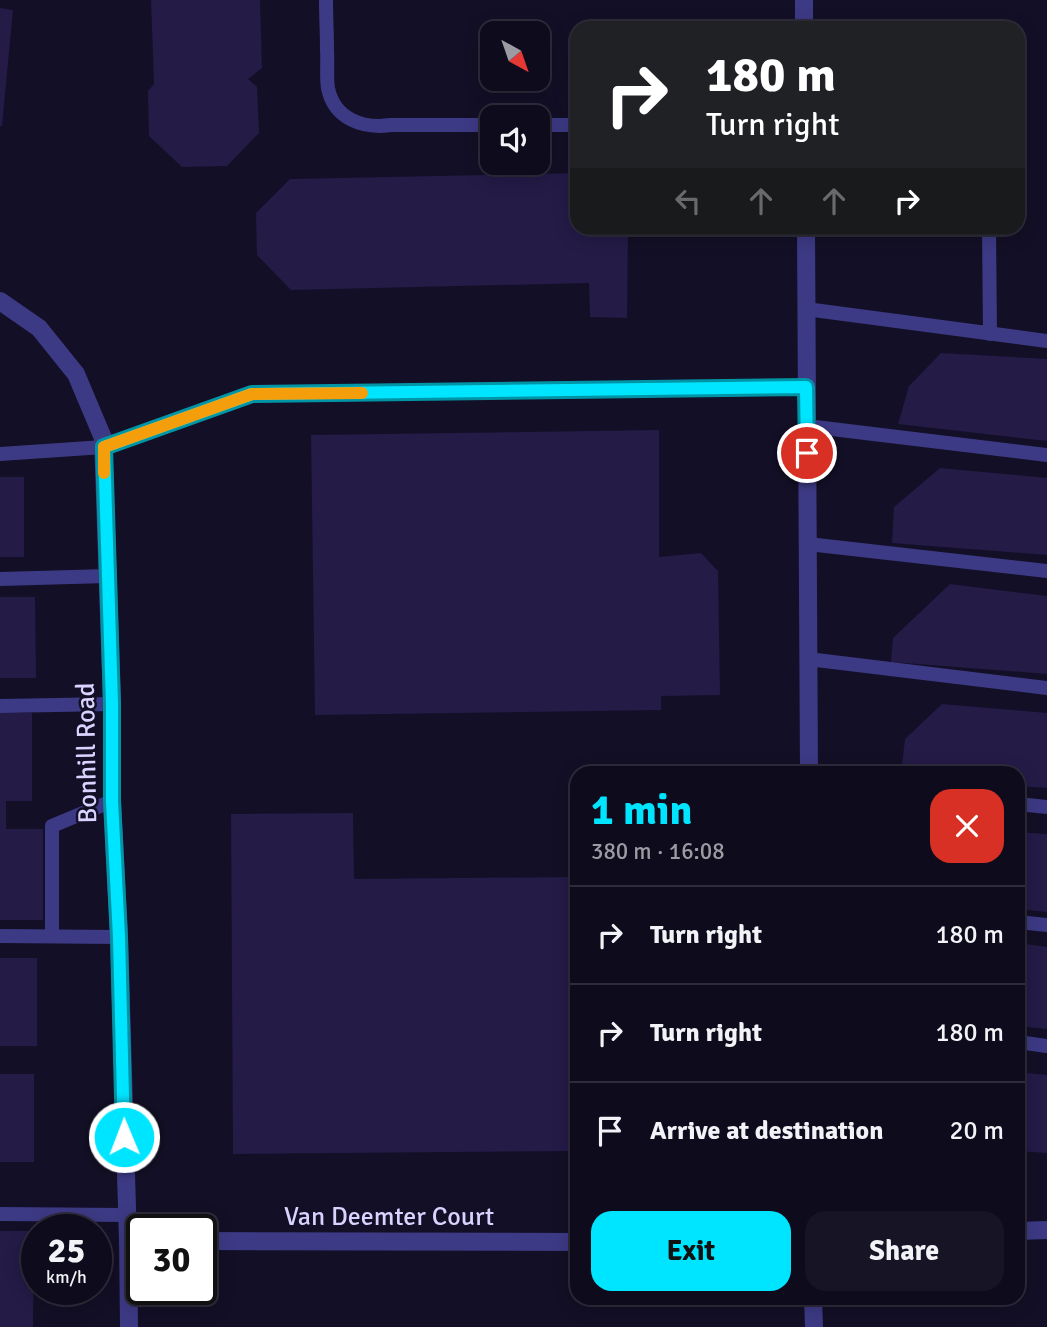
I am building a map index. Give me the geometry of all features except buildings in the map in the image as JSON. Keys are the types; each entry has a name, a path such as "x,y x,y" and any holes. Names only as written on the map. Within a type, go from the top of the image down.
{"street":[{"path":"804,0 804,21"},
{"path":"806,235 809,766"},
{"name":"Bonhill Road","path":"0,301 39,328 76,374 103,438 126,1215"},
{"path":"1025,1231 1047,1230"},
{"name":"Van Deemter Court","path":"217,1241 570,1242"},
{"name":"Bonhill Road","path":"129,1327 131,1305"},
{"path":"813,1305 814,1327"}],"lane":[{"path":"326,0 328,87 333,103 344,116 358,124 375,128 391,125 480,125"},
{"path":"550,125 570,125"},
{"path":"989,235 990,334"},
{"path":"806,309 1047,341"},
{"path":"0,454 104,447 252,394 806,387"},
{"path":"807,426 1047,455"},
{"path":"808,544 1047,571"},
{"path":"0,579 108,576"},
{"path":"808,659 1047,688"},
{"path":"0,706 112,704"},
{"path":"52,936 52,826 112,801"},
{"path":"1025,805 1047,807"},
{"path":"1025,923 1047,925"},
{"path":"0,936 119,937"},
{"path":"1025,1043 1047,1046"},
{"path":"0,1214 126,1215"}],"slow traffic":[{"path":"104,473 104,447 252,394 362,393"}],"route":[{"path":"124,1137 119,937 112,801 112,704 104,447 252,394 806,387 807,453"}]}
